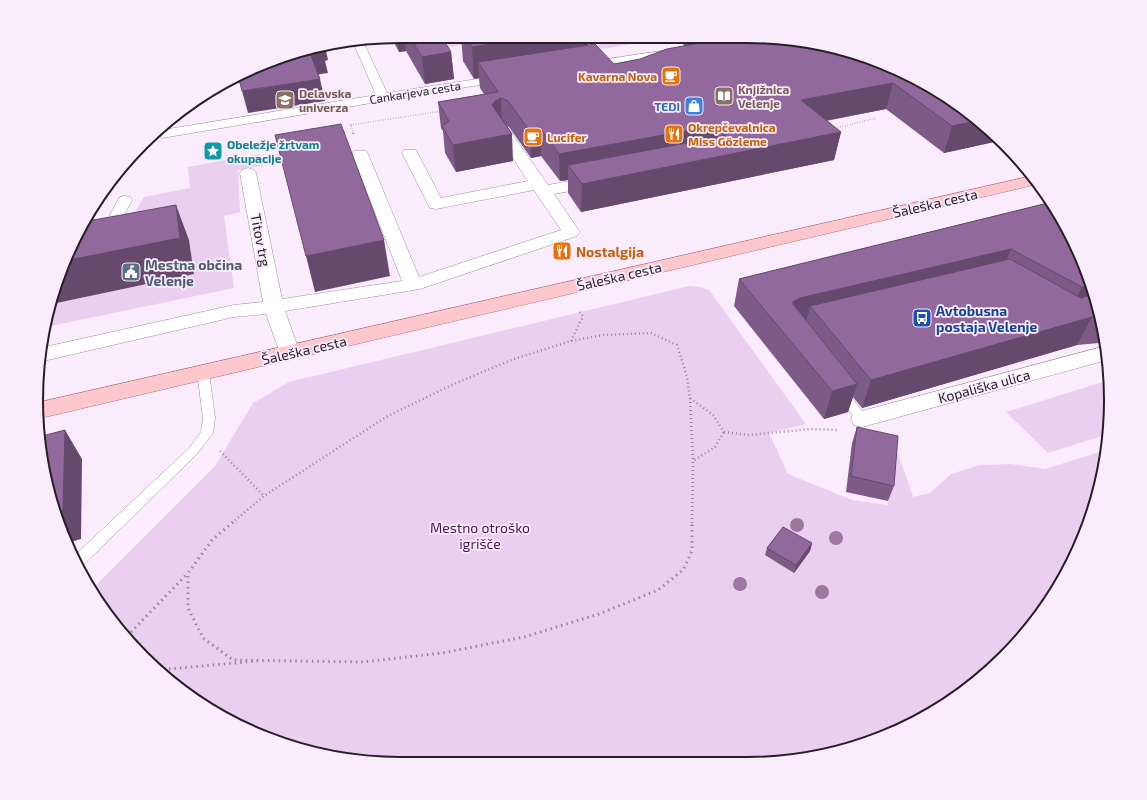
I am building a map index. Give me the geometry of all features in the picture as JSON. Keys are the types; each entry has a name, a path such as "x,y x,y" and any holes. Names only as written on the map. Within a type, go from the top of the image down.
{"main road":[{"name":"Šaleška cesta","path":"43,409 1029,181"}],"street":[{"path":"360,45 383,97"},
{"path":"577,66 688,50"},
{"name":"Cankarjeva cesta","path":"163,134 515,76"},
{"path":"46,352 234,311 274,307 413,285 571,232 503,131"},
{"path":"410,153 436,204 614,177"},
{"path":"360,154 413,285"},
{"name":"Titov trg","path":"248,173 274,307 290,353"},
{"path":"81,240 107,235 125,200"},
{"name":"Kopališka ulica","path":"862,419 1101,354"}],"lane":[{"path":"81,559 192,452 207,433 209,418 203,372"},
{"path":"833,381 862,419"}],"path":[{"path":"341,104 351,125 360,154"},
{"path":"351,125 443,110"},
{"path":"830,130 876,118"},
{"path":"571,341 582,316 578,310"},
{"path":"130,633 188,572 212,540 264,496 386,417 456,383 514,358 571,341 603,335 650,333 677,345 687,377 690,398 694,461 692,551 683,570 658,590 599,614 524,637 442,653 364,662 234,660 203,638 188,608 188,572"},
{"path":"690,398 712,415 724,432 749,435 769,432"},
{"path":"694,461 715,446 724,432"},
{"path":"219,451 264,496"},
{"path":"167,669 272,660"}],"green space":[{"path":"434,43 473,43 438,49"},
{"path":"596,43 638,43 601,49"},
{"path":"259,154 262,166 238,170 240,212 224,216 234,288 51,326 57,303 194,274 189,240 116,243 144,197 190,188 188,167"},
{"name":"Mestno otroško igrišče","path":"689,286 709,290 806,424 769,433 788,474 852,500 888,505 893,439 913,497 930,493 951,474 980,465 1011,464 1045,469 1100,452 1092,492 1077,537 1056,578 1030,617 999,652 964,683 926,709 884,730 839,745 794,754 770,756 400,757 353,754 308,745 263,730 221,709 202,697 165,668 148,652 117,617 96,586 215,466 253,403 289,382"},
{"path":"1103,382 1104,400 1102,436 1048,453 1006,412"}],"building":[{"path":"413,43 445,43 451,52 422,57"},
{"path":"469,43 499,43 472,47"},
{"path":"699,43 747,43 794,46 839,55 884,70 905,80 945,103 970,122 952,126 893,83 801,100 841,132 582,184 568,165 719,137 726,135 728,130 725,127 718,125 559,154 541,129 530,131 508,101 501,98 495,101 492,105 512,134 453,145 442,126 449,121 438,102 498,92 478,62 595,44 614,64 640,59 667,49"},
{"path":"311,54 320,79 242,91 240,81 263,70"},
{"path":"341,124 384,240 306,256 275,135"},
{"path":"1045,204 1067,242 1085,286 1082,287 1011,249 800,298 793,302 793,304 857,384 832,391 739,279"},
{"path":"176,205 180,238 72,259 91,220"},
{"path":"1010,259 1081,298 1088,296 1094,317 871,380 810,306"},
{"path":"857,427 898,436 894,486 851,476"},
{"path":"65,430 63,511 61,512 50,470 45,435"},
{"path":"783,527 812,543 796,565 767,548"}],"place":[{"name":"Kavarna Nova","path":"671,76"},
{"name":"Knjižnica Velenje","path":"724,96"},
{"name":"Delavska univerza","path":"285,100"},
{"name":"TEDI","path":"694,106"},
{"name":"Okrepčevalnica Miss Gözleme","path":"674,134"},
{"name":"Lucifer","path":"533,137"},
{"name":"Obeležje žrtvam okupacije","path":"213,151"},
{"name":"Nostalgija","path":"562,251"},
{"name":"Mestna občina Velenje","path":"131,272"},
{"name":"Avtobusna postaja Velenje","path":"922,318"}]}
